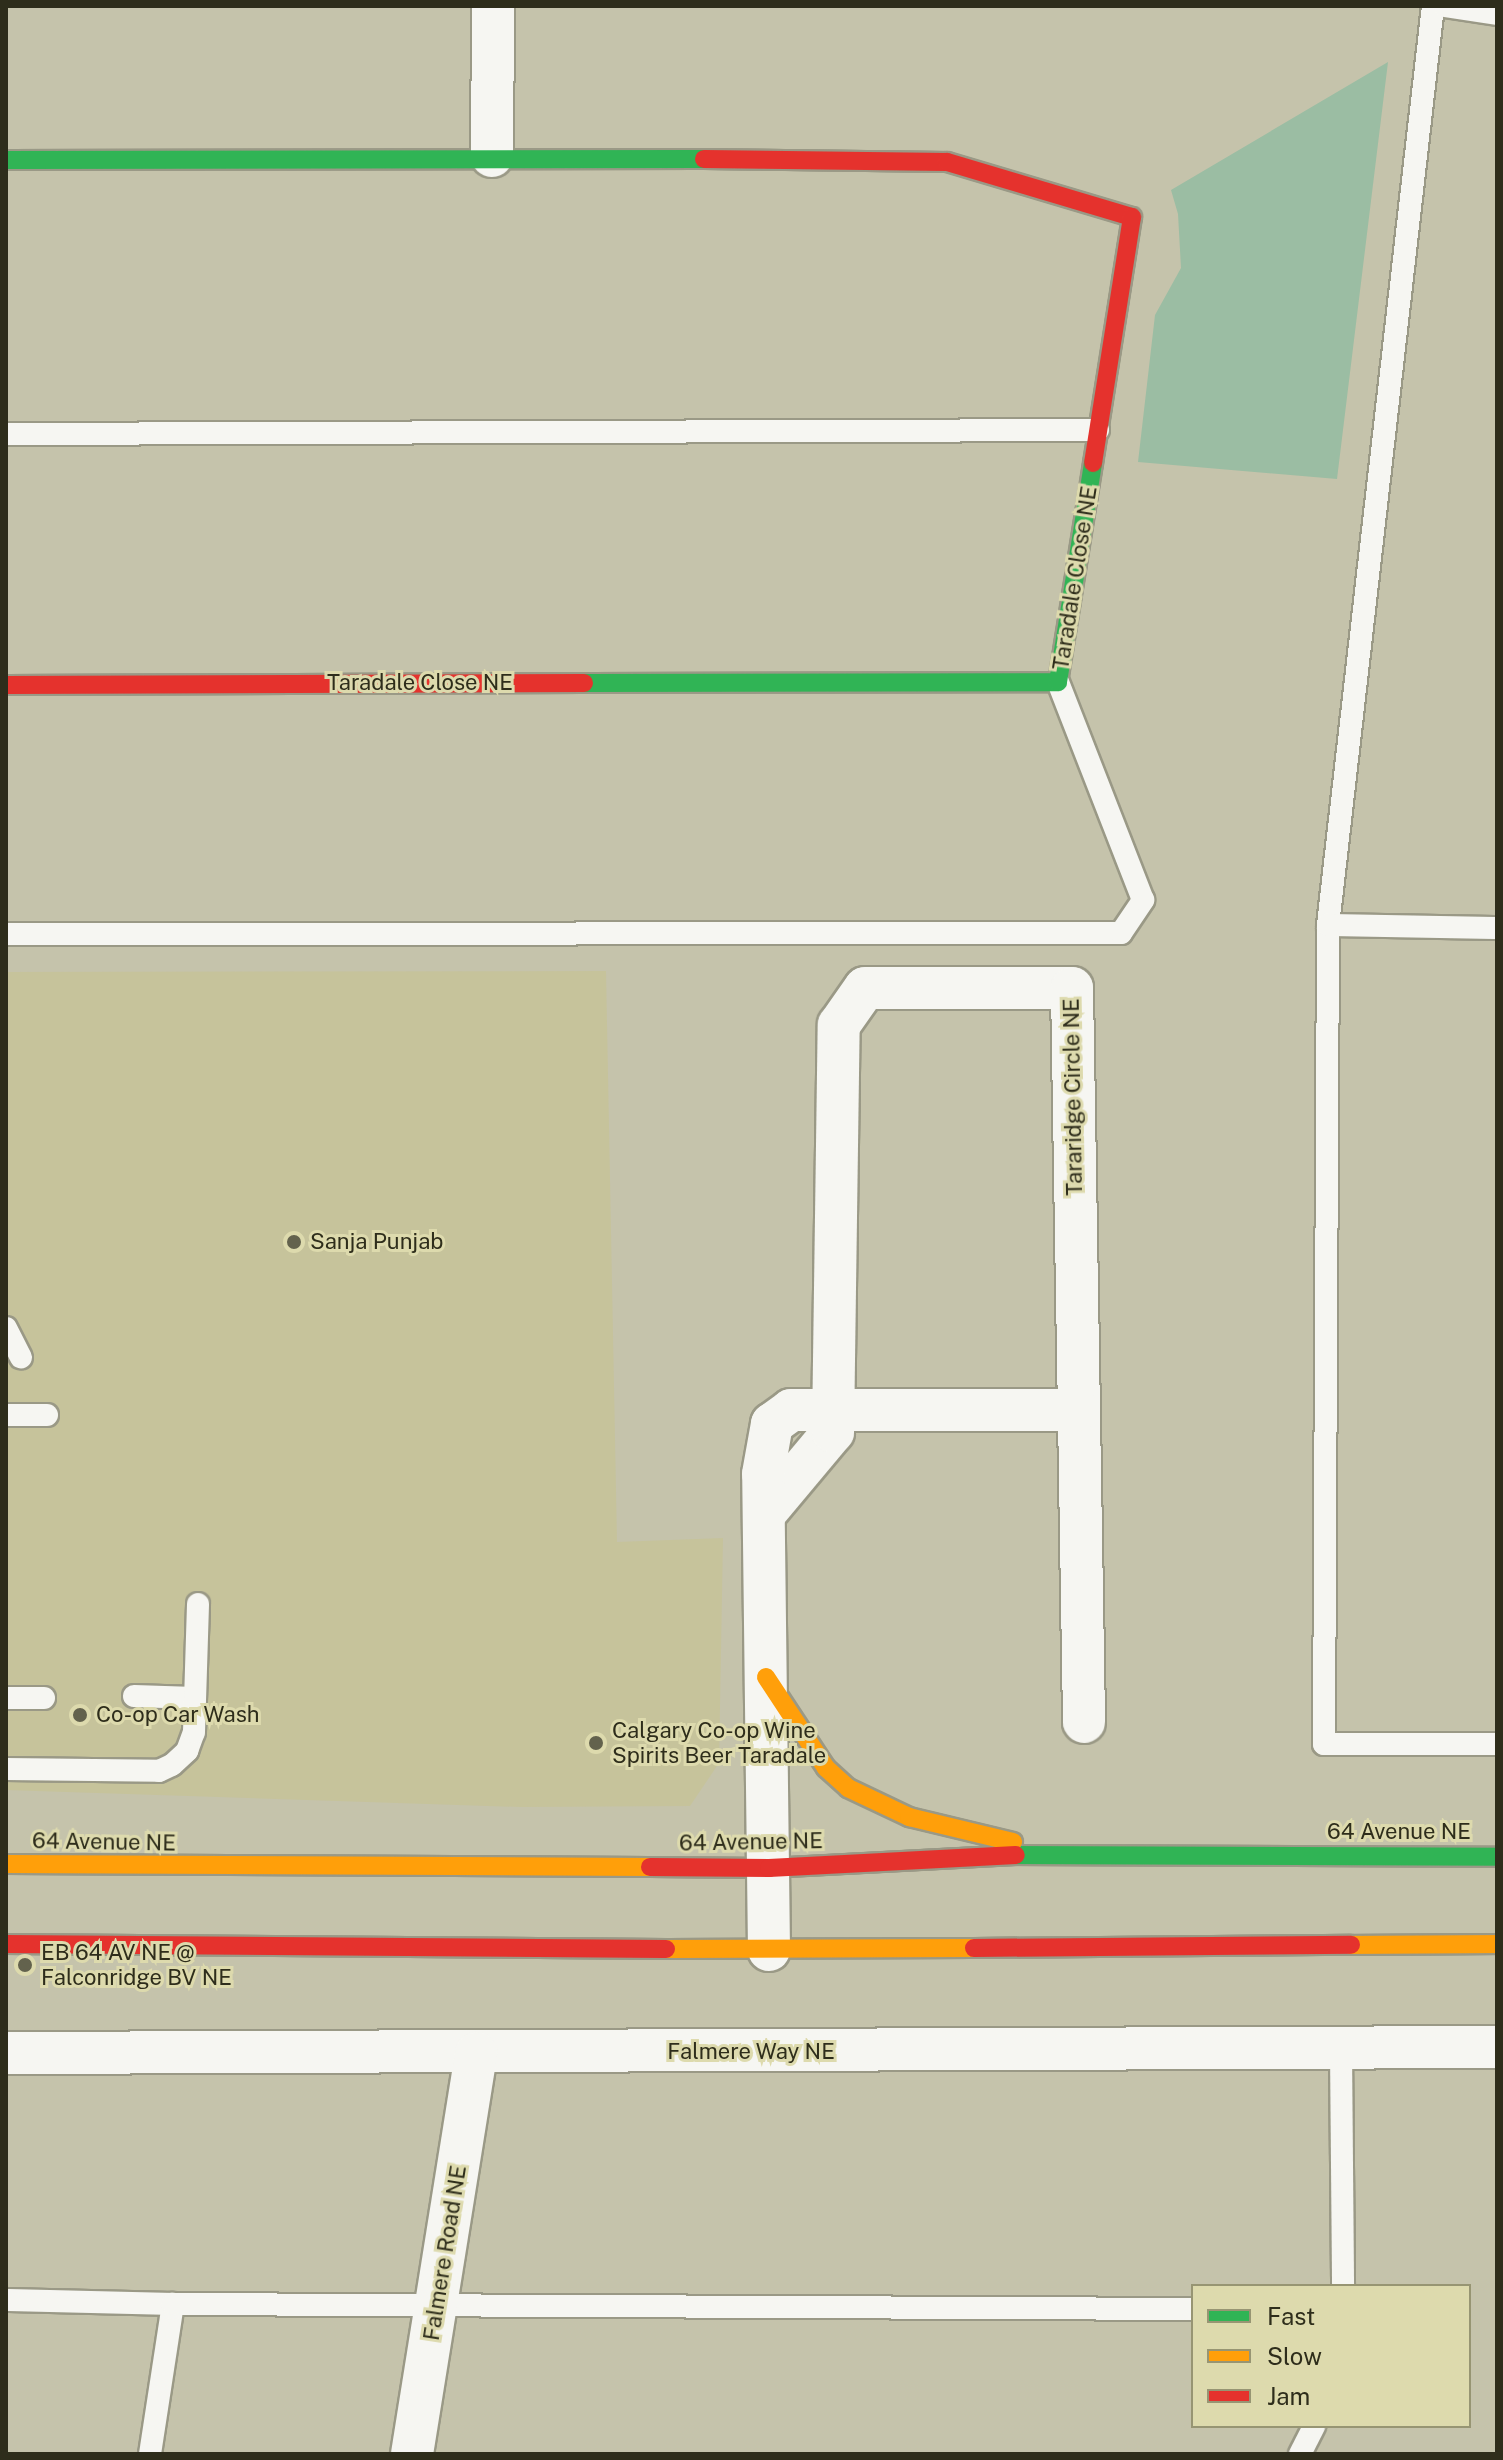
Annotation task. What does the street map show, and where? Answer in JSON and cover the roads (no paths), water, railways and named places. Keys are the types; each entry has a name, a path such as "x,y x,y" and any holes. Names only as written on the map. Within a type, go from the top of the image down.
{"main road":[{"name":"Taradale Close NE","path":"6,160 492,156 947,162 1132,217 1058,682 6,685"},
{"path":"766,1677 826,1768 848,1788 909,1817 1062,1853"},
{"name":"64 Avenue NE","path":"6,1864 769,1868 1062,1853 1497,1857"},
{"path":"6,1944 769,1950 1497,1944"}],"street":[{"path":"492,156 493,6"},
{"name":"Tararidge Circle NE","path":"837,1409 839,1025 865,988 1072,988 1084,1722"},
{"path":"769,1950 763,1460 772,1424 791,1410 1078,1410"},
{"name":"Falmere Way NE","path":"6,2053 1497,2047"},
{"name":"Falmere Road NE","path":"412,2454 476,2053"}],"lane":[{"path":"1433,6 1328,925 1324,1744 1497,1744"},
{"path":"1445,6 1497,14"},
{"path":"6,434 1098,430"},
{"path":"6,934 1121,933 1143,900 1058,682"},
{"path":"1328,925 1497,928"},
{"path":"6,1328 21,1357"},
{"path":"6,1415 47,1415"},
{"path":"6,1769 159,1771 187,1751 194,1732 198,1604"},
{"path":"134,1696 195,1698"},
{"path":"6,1698 44,1698"},
{"path":"1341,2050 1343,2284"},
{"path":"6,2300 173,2304 437,2302 1191,2309"},
{"path":"150,2454 173,2304"},
{"path":"1300,2454 1313,2428"}],"place":[{"name":"Sanja Punjab","path":"294,1242"},
{"name":"Co-op Car Wash","path":"80,1715"},
{"name":"Calgary Co-op Wine Spirits Beer Taradale","path":"596,1743"},
{"name":"EB 64 AV NE @ Falconridge BV NE","path":"25,1965"}]}
